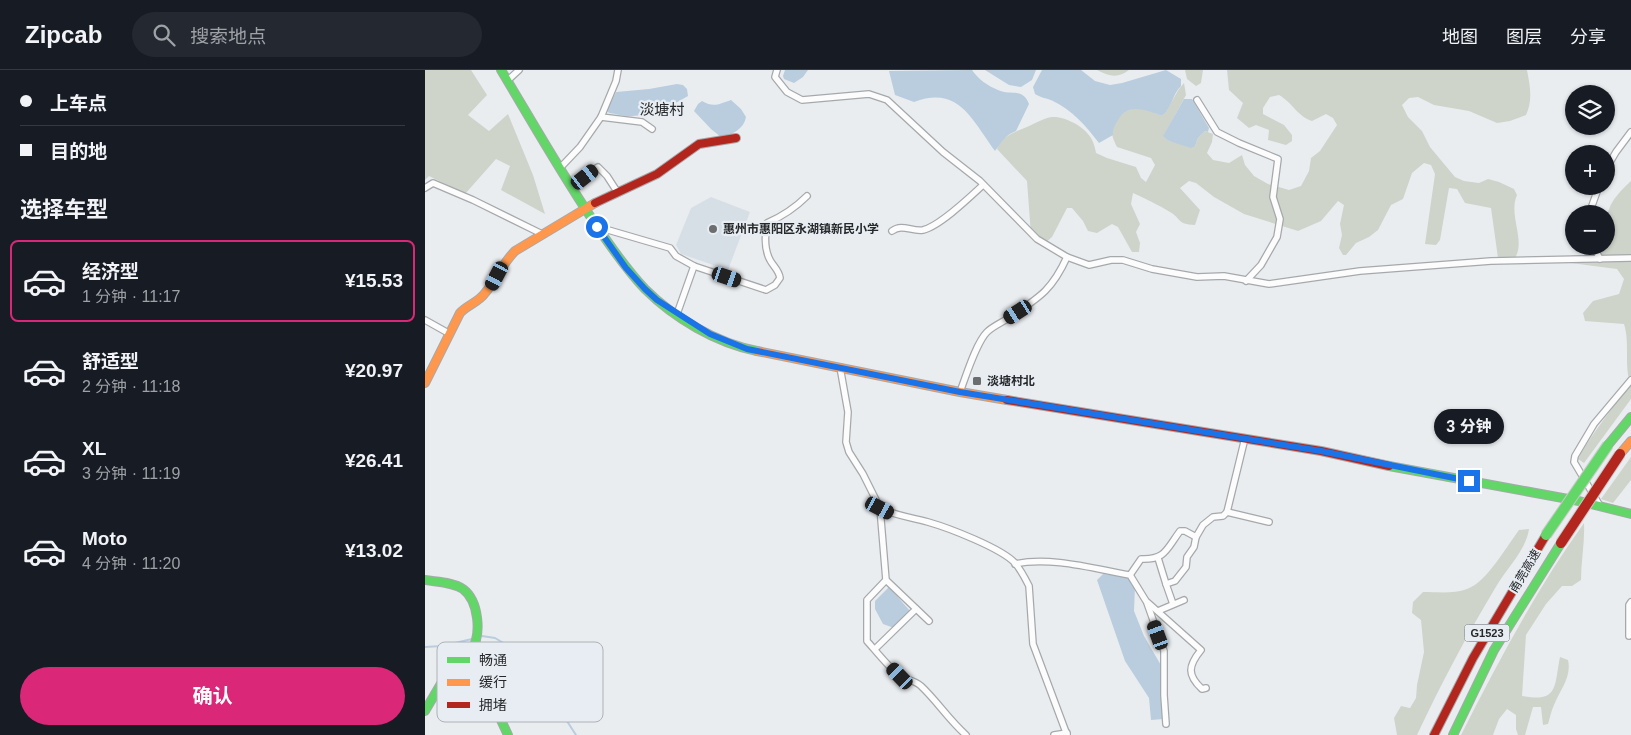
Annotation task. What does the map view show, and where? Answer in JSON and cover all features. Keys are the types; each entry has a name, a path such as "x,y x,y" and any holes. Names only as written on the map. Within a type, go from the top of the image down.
{"main road":[{"path":"501,70 597,227 638,282 657,300 677,314 710,334 742,347 960,392 1321,451 1413,471 1600,506 1631,514"},
{"path":"425,383 462,311 480,299 508,258 542,234 585,208 657,174 699,144 735,138"},
{"name":"甬莞高速","path":"1433,735 1443,713 1489,630 1546,535 1608,446 1631,417"},
{"name":"甬莞高速","path":"1453,735 1494,650 1561,543 1620,454 1631,441"},
{"path":"425,580 452,585 464,590 473,601 477,621 475,642"},
{"path":"425,710 437,691"},
{"path":"502,722 508,735"}],"street":[{"path":"507,81 519,70"},
{"path":"560,168 580,147 601,117 616,81 618,70"},
{"path":"777,70 775,77 787,92 802,100 869,94 887,100 938,147 965,168 1037,238 1067,257 1089,265 1111,260 1123,260 1151,269 1197,277 1224,276 1269,284 1360,271 1491,261 1631,258"},
{"path":"1197,100 1217,132 1278,159 1273,197 1280,219 1277,237 1261,265 1246,280"},
{"path":"601,117 641,122 651,129"},
{"path":"1615,154 1631,132"},
{"path":"572,187 598,167 607,176 618,193"},
{"path":"425,188 433,183 473,200 542,234"},
{"path":"892,231 896,228 906,227 922,230 931,226 983,185"},
{"path":"597,227 670,248 676,256 695,266 766,290 775,285 780,278 779,273 769,259 766,249 765,230 767,223 784,215 807,196"},
{"path":"1598,255 1600,259"},
{"path":"960,392 980,342 987,332 1034,301 1048,289 1059,276 1067,257"},
{"path":"677,314 695,266"},
{"path":"425,320 450,334"},
{"path":"840,367 848,412 846,442 849,452 863,474 880,508 886,580 929,621"},
{"path":"1600,506 1574,462 1575,456 1594,424 1631,380"},
{"path":"1166,584 1175,581 1186,566 1187,556 1194,547 1196,536 1208,520 1213,517 1223,516 1227,512 1245,438"},
{"path":"880,508 890,513 927,521 977,540 1015,564 1029,586 1033,644 1067,734 1055,735"},
{"path":"1227,512 1269,522"},
{"path":"1130,575 1141,559 1153,560 1159,558 1180,531 1196,536"},
{"path":"1159,558 1173,604"},
{"path":"1015,564 1031,560 1130,575 1146,601 1164,652 1166,724"},
{"path":"886,580 867,600 867,641 900,676 919,684 949,719 966,735"},
{"path":"1158,612 1184,600"},
{"path":"1146,601 1201,650 1192,662 1191,672 1197,684 1202,689 1206,688"},
{"path":"1629,636 1629,605 1631,602"},
{"path":"875,650 916,609"}],"shaded area":[{"path":"425,70 471,70 487,95 468,115 489,131 508,114 533,175 545,214 501,190 510,166 496,159 465,194 429,176 425,180"},
{"path":"1097,70 1129,70 1121,75 1113,76"},
{"path":"1185,70 1203,70 1201,83 1196,86 1187,79"},
{"path":"1227,70 1527,70 1530,104 1526,115 1510,121 1497,123 1469,111 1434,105 1418,97 1409,98 1402,105 1408,117 1422,131 1430,147 1455,177 1464,181 1479,183 1488,179 1514,189 1517,195 1514,211 1519,243 1515,258 1506,260 1498,258 1491,208 1465,203 1457,189 1449,188 1440,240 1436,245 1425,244 1435,174 1431,165 1424,163 1412,173 1403,199 1391,205 1378,230 1356,243 1346,255 1343,255 1339,248 1342,235 1340,224 1344,205 1338,201 1321,221 1298,231 1244,214 1214,197 1196,183 1189,181 1180,188 1200,210 1195,225 1182,222 1166,209 1133,193 1131,204 1140,224 1136,232 1140,243 1139,252 1132,252 1118,227 1112,224 1097,233 1088,231 1083,221 1072,208 1067,208 1052,237 1042,246 1031,235 1027,181 997,149 1005,137 1052,117 1063,118 1079,126 1088,134 1093,142 1096,153 1136,167 1141,178 1146,182 1155,165 1151,158 1117,147 1112,132 1113,127 1121,115 1134,108 1145,109 1162,116 1184,83 1186,95 1164,135 1169,141 1195,146 1198,138 1205,131 1213,134 1207,153 1213,160 1229,163 1242,155 1245,165 1254,176 1268,184 1289,190 1301,186 1309,171 1311,158 1320,151 1337,125 1333,118 1326,114 1312,121 1302,116 1279,95 1270,97 1263,108 1263,114 1284,125 1292,135 1292,141 1286,145 1268,140 1269,130 1256,125 1249,128 1237,118 1243,103 1229,90"},
{"path":"1631,181 1631,399 1584,463 1578,459 1630,383 1624,324 1585,321 1583,313 1593,301 1619,294 1624,279 1617,269 1563,262 1572,255 1615,255 1615,205 1611,205 1622,189"},
{"name":"惠州市惠阳区永湖镇新民小学","path":"711,197 750,212 728,270 681,254 676,245 691,208"},
{"path":"1631,457 1631,480 1613,503 1601,499"},
{"path":"1584,523 1581,580 1572,586 1562,586 1546,604 1526,635 1522,696 1534,698 1549,694 1555,684 1560,657 1568,660 1567,678 1553,707 1548,724 1543,725 1541,707 1533,707 1525,735 1518,735 1516,715 1507,709 1499,719 1493,735 1461,735 1518,627 1566,548"},
{"path":"1529,529 1524,544 1497,585 1476,622 1445,678 1417,735 1397,735 1394,718 1401,706 1410,708 1416,698 1424,652 1421,620 1412,613 1413,602 1423,592 1457,592 1474,585 1489,572 1519,530"}],"water":[{"path":"785,70 808,70 803,77 794,83 784,79"},
{"path":"972,70 980,79 1003,92 1023,95 1029,104 1016,131 1006,137 995,151 971,117 963,108 953,102 942,98 929,98 914,102 895,95 889,71"},
{"path":"985,70 1036,70 1032,80 1021,87 1009,85"},
{"path":"1042,70 1081,70 1095,81 1110,85 1166,70 1181,79 1181,86 1162,116 1138,109 1127,111 1122,114 1117,122 1113,129 1113,135 1099,143 1084,125 1066,109 1053,101 1035,94 1033,87"},
{"path":"677,84 683,85 687,89 688,96 662,109 648,114 630,116 609,113 607,111 616,92"},
{"path":"1184,99 1192,99 1209,128 1208,132 1205,131 1198,138 1195,146 1191,148 1169,141 1163,136"},
{"path":"731,100 741,109 746,117 740,128 725,136 721,137 711,129 694,111 702,101 713,105"},
{"path":"1103,574 1124,576 1131,580 1135,586 1134,611 1144,636 1162,667 1164,719 1151,720 1149,698 1125,661 1097,580"},
{"path":"889,587 910,611 894,628 883,624 875,609 875,601"}],"waterway":[{"path":"479,637 495,638 502,642"},
{"path":"459,642 472,639"},
{"path":"425,647 437,646"},
{"path":"568,722 576,735"}],"traffic: fast":[{"path":"501,70 580,201 624,264 645,289 669,310 711,336 757,351"},
{"path":"1608,445 1631,417"},
{"path":"1546,535 1608,445"},
{"path":"1389,466 1579,501 1631,514"},
{"path":"1453,735 1494,650 1561,543"},
{"path":"425,580 450,584 463,589 468,594 473,602 477,619 478,628 475,642"},
{"path":"425,711 437,691"},
{"path":"502,722 508,735"}],"traffic: slow":[{"path":"425,383 460,313 482,296 515,251 595,203"},
{"path":"757,351 1007,400"},
{"path":"1620,454 1631,441"}],"traffic: jam":[{"path":"595,203 657,174 699,144 736,138"},
{"path":"1007,400 1321,451 1389,466"},
{"path":"1561,543 1620,454"},
{"path":"1434,735 1473,658 1546,535"}],"place":[{"name":"惠州市惠阳区永湖镇新民小学","path":"713,229"},
{"name":"淡塘村北","path":"977,381"}],"district":[{"name":"淡塘村","path":"662,110"}],"route":[{"path":"597,227 626,268 657,300 710,334 747,349 960,392 1321,451 1469,481"}]}
